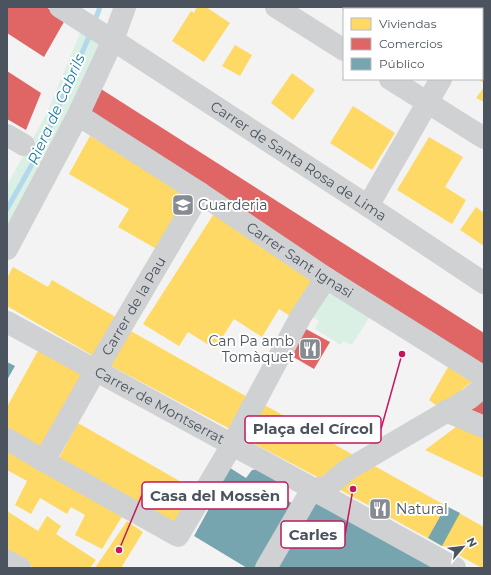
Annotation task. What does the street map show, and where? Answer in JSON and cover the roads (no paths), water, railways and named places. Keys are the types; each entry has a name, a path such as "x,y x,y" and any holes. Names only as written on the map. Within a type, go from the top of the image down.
{"street":[{"path":"276,7 343,49"},
{"path":"7,249 78,115 113,40 123,12 110,12 95,20 69,11"},
{"name":"Carrer de Santa Rosa de Lima","path":"69,11 92,28 113,40 484,283"},
{"path":"392,80 484,138"},
{"path":"368,206 440,80"},
{"name":"Carrer Sant Ignasi","path":"78,115 200,193 326,278 484,376"},
{"name":"Carrer de la Pau","path":"44,461 200,193"},
{"path":"7,440 178,536 232,445 301,316 326,278"},
{"name":"Carrer de Montserrat","path":"7,322 455,568"},
{"path":"266,568 312,489 327,487 346,470 470,398 484,386"},
{"path":"446,411 484,427"},
{"path":"7,561 20,568"}],"waterway":[{"name":"Riera de Cabrils","path":"94,23 100,7"},
{"name":"Riera de Cabrils","path":"7,209 39,152 91,32"}],"place":[{"name":"Guarderia","path":"183,205"},
{"name":"Can Pa amb Tomàquet","path":"310,349"},
{"name":"Plaça del Círcol","path":"402,354"},
{"name":"Carles","path":"353,489"},
{"name":"Natural","path":"380,509"},
{"name":"Casa del Mossèn","path":"119,550"}]}
